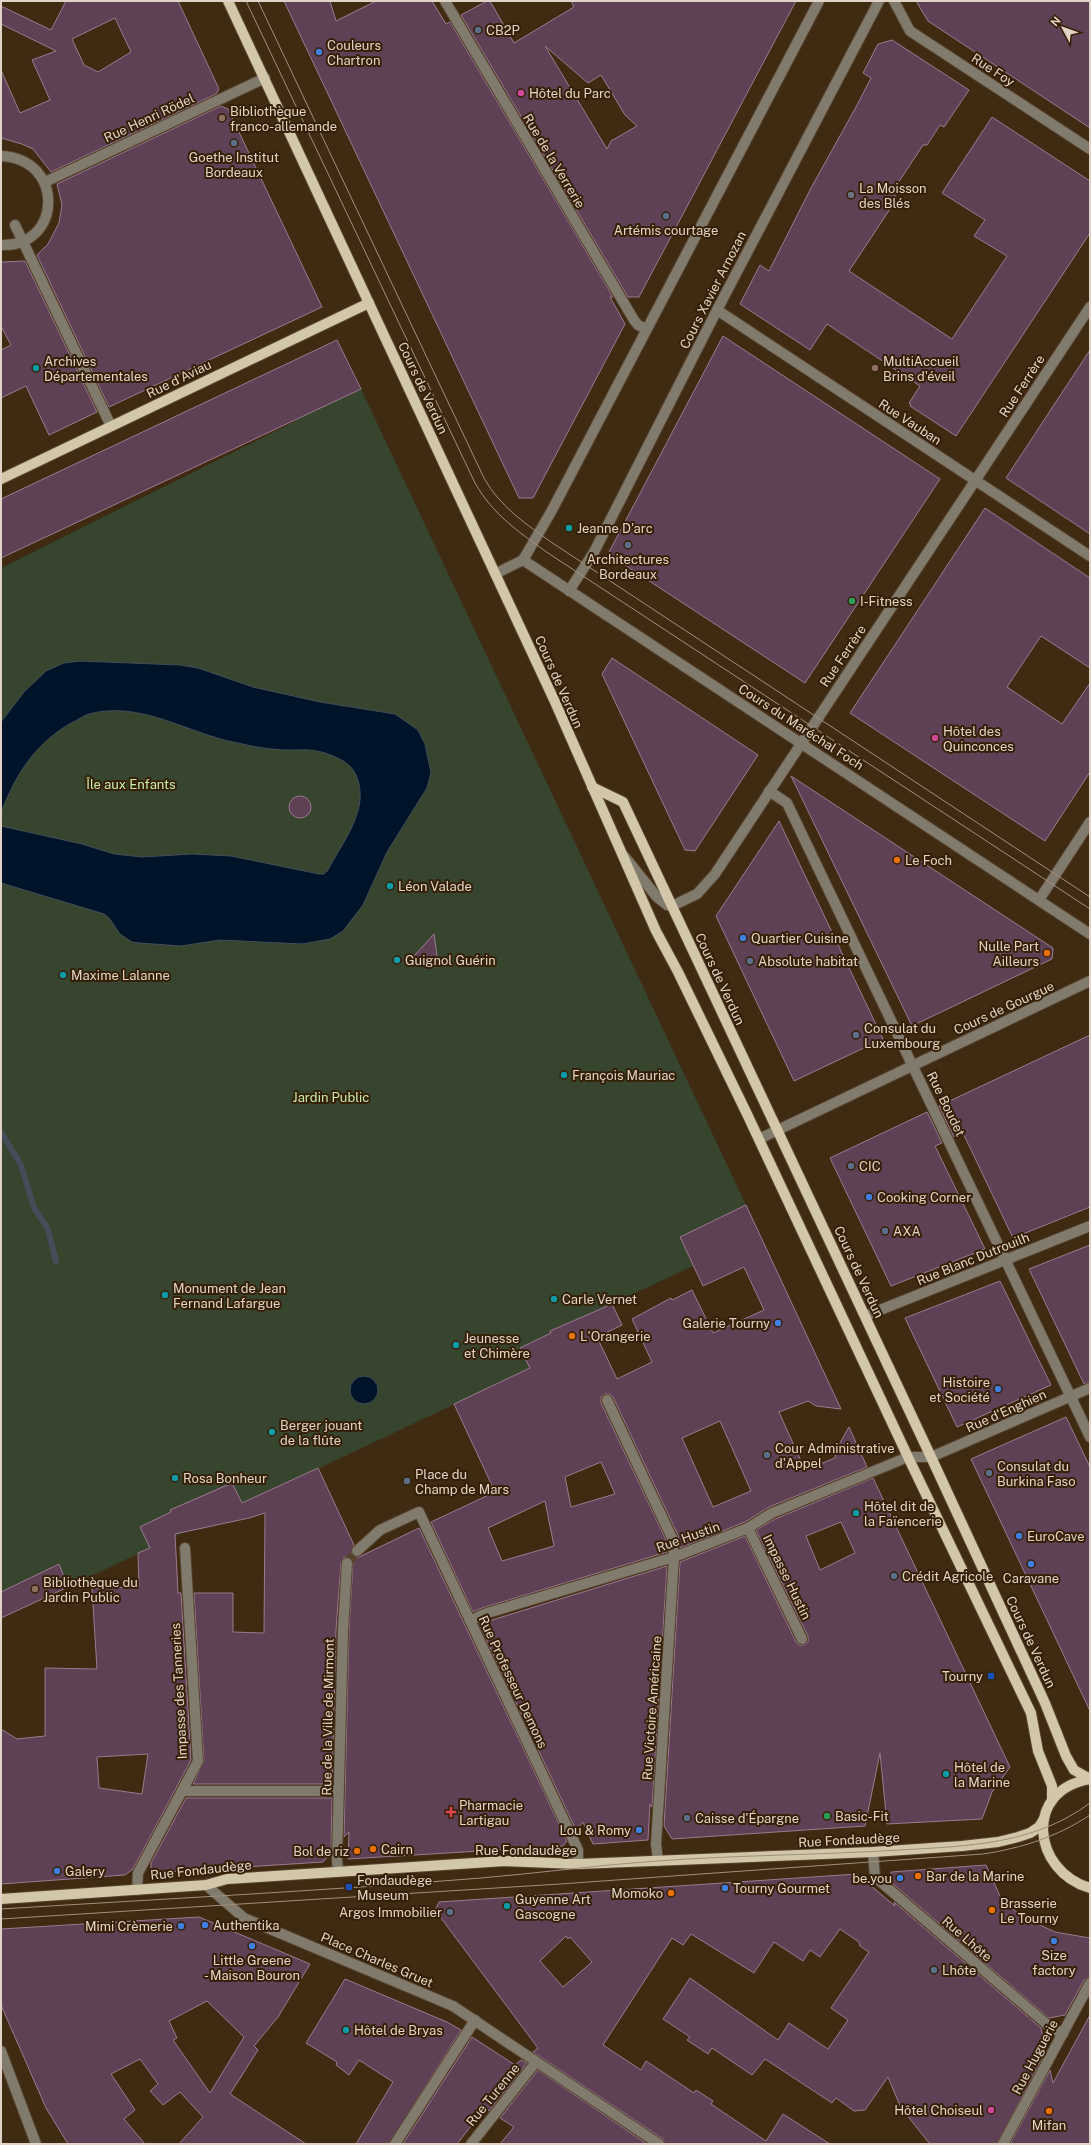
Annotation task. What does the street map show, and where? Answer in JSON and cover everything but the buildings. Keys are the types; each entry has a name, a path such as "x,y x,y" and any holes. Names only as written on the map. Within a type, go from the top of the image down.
{"main road":[{"name":"Cours de Verdun","path":"228,1 495,574 656,931 678,972 759,1139 908,1457 1031,1713 1038,1751 1052,1786 1052,1799"},
{"name":"Rue d'Aviau","path":"1,479 369,303"},
{"name":"Cours de Verdun","path":"592,787 623,802 931,1457 1045,1703 1066,1756 1074,1770 1090,1779"},
{"path":"1090,1779 1068,1785 1060,1790 1052,1799 1044,1819 1044,1840 1048,1854 1066,1877 1090,1888"},
{"name":"Rue Fondaudège","path":"1,1899 206,1885 227,1879 505,1861 578,1864 873,1852 998,1842 1030,1833 1044,1819"}],"street":[{"name":"Rue de la Verrerie","path":"444,1 634,320 638,325 646,329"},
{"path":"495,574 523,560 551,512 819,1"},
{"name":"Cours Xavier Arnozan","path":"569,591 594,552 717,310 879,1"},
{"name":"Rue Foy","path":"894,1 910,31 1090,149"},
{"name":"Rue Henri Rödel","path":"45,182 265,78"},
{"path":"1,156 13,157 26,162 37,170 45,182 48,202 44,223 35,234 23,242 10,246 1,245"},
{"path":"15,225 111,426"},
{"name":"Rue Ferrère","path":"672,906 697,894 714,874 1090,307"},
{"name":"Rue Vauban","path":"717,310 1090,556"},
{"name":"Cours du Maréchal Foch","path":"523,560 1090,934"},
{"name":"Rue Boudet","path":"769,791 787,803 1090,1437"},
{"path":"1039,900 1090,822"},
{"path":"619,849 657,897 667,905 672,906"},
{"name":"Cours de Gourgue","path":"759,1139 1090,981"},
{"name":"Rue Blanc Dutrouilh","path":"865,1316 1090,1226"},
{"name":"Rue d'Enghien","path":"931,1457 1090,1388"},
{"name":"Rue Victoire Américaine","path":"607,1400 672,1538 674,1557 656,1844 658,1861"},
{"path":"908,1457 931,1457"},
{"name":"Rue Hustin","path":"470,1621 484,1614 674,1557 748,1528 772,1512 908,1457"},
{"name":"Rue Professeur Demons","path":"357,1551 380,1530 419,1512 578,1850 578,1864"},
{"name":"Impasse Hustin","path":"748,1528 802,1639"},
{"name":"Impasse des Tanneries","path":"137,1890 138,1873 198,1761 185,1548"},
{"name":"Rue de la Ville de Mirmont","path":"338,1872 343,1630 347,1563"},
{"path":"182,1791 339,1791"},
{"name":"Rue Lhôte","path":"873,1852 875,1877 1050,2027 1063,2034"},
{"name":"Place Charles Gruet","path":"206,1885 244,1918 453,2006 659,2144"},
{"name":"Rue Huguerie","path":"1003,2144 1090,1983"},
{"path":"394,2144 475,2020"},
{"path":"1,2051 36,2144"},
{"name":"Rue Turenne","path":"471,2144 536,2062"}],"green space":[{"name":"Jardin Public","path":"361,389 746,1205 681,1238 693,1266 612,1304 622,1325 68,1587 59,1565 1,1592 1,568 296,421 295,419"}],"water":[{"path":"80,661 180,665 198,668 253,687 320,702 395,714 418,730 425,744 431,773 427,788 387,852 363,905 343,931 330,939 302,944 220,940 181,946 139,943 132,942 120,934 109,918 104,914 1,883 1,826 82,844 114,854 142,857 192,854 231,856 324,874 328,870 353,825 360,800 360,788 356,775 351,767 334,756 316,751 251,746 219,739 164,720 127,711 108,711 89,714 73,722 48,739 28,761 20,773 1,813 1,722 24,692 46,671 64,663"},
{"path":"364,1376 374,1380 378,1390 374,1400 364,1404 354,1400 350,1390 354,1380"}],"waterway":[{"path":"1,1132 21,1165 34,1208 48,1229 56,1262"}],"tunnel":[{"path":"347,1563 357,1551"}],"tram line":[{"path":"246,1 475,483 498,513 507,522 548,553 1090,909"},
{"path":"258,1 484,478 490,488 506,507 554,544 1090,897"},
{"path":"1,1909 421,1883 687,1859 870,1852 950,1847 999,1841 1046,1828 1069,1817 1090,1803"},
{"path":"1,1919 560,1884 983,1854 1025,1845 1039,1840 1065,1830 1090,1815"}],"place":[{"name":"CB2P","path":"478,30"},
{"name":"Couleurs Chartron","path":"319,52"},
{"name":"Hôtel du Parc","path":"521,93"},
{"name":"Bibliothèque franco-allemande","path":"222,118"},
{"name":"Goethe Institut Bordeaux","path":"234,143"},
{"name":"La Moisson des Blés","path":"851,195"},
{"name":"Artémis courtage","path":"666,216"},
{"name":"Archives Départementales","path":"36,368"},
{"name":"MultiAccueil Brins d'éveil","path":"875,368"},
{"name":"Jeanne D'arc","path":"569,528"},
{"name":"Architectures Bordeaux","path":"628,545"},
{"name":"I-Fitness","path":"852,601"},
{"name":"Hôtel des Quinconces","path":"935,738"},
{"name":"Le Foch","path":"897,860"},
{"name":"Léon Valade","path":"390,886"},
{"name":"Quartier Cuisine","path":"743,938"},
{"name":"Nulle Part Ailleurs","path":"1047,953"},
{"name":"Guignol Guérin","path":"397,960"},
{"name":"Absolute habitat","path":"750,961"},
{"name":"Maxime Lalanne","path":"63,975"},
{"name":"Consulat du Luxembourg","path":"856,1035"},
{"name":"François Mauriac","path":"564,1075"},
{"name":"CIC","path":"851,1166"},
{"name":"Cooking Corner","path":"869,1197"},
{"name":"AXA","path":"885,1231"},
{"name":"Monument de Jean Fernand Lafargue","path":"165,1295"},
{"name":"Carle Vernet","path":"554,1299"},
{"name":"Galerie Tourny","path":"778,1323"},
{"name":"L'Orangerie","path":"572,1336"},
{"name":"Jeunesse et Chimère","path":"456,1345"},
{"name":"Histoire et Société","path":"998,1389"},
{"name":"Berger jouant de la flûte","path":"272,1432"},
{"name":"Cour Administrative d'Appel","path":"767,1455"},
{"name":"Consulat du Burkina Faso","path":"989,1473"},
{"name":"Rosa Bonheur","path":"175,1478"},
{"name":"Place du Champ de Mars","path":"407,1481"},
{"name":"Hôtel dit de la Faïencerie","path":"856,1513"},
{"name":"EuroCave","path":"1019,1536"},
{"name":"Caravane","path":"1031,1564"},
{"name":"Crédit Agricole","path":"894,1576"},
{"name":"Bibliothèque du Jardin Public","path":"35,1589"},
{"name":"Tourny","path":"991,1676"},
{"name":"Hôtel de la Marine","path":"946,1774"},
{"name":"Pharmacie Lartigau","path":"451,1812"},
{"name":"Basic-Fit","path":"827,1816"},
{"name":"Caisse d'Épargne","path":"687,1818"},
{"name":"Lou & Romy","path":"639,1830"},
{"name":"Cairn","path":"373,1849"},
{"name":"Bol de riz","path":"357,1851"},
{"name":"Galery","path":"57,1871"},
{"name":"Bar de la Marine","path":"918,1876"},
{"name":"be.you","path":"900,1878"},
{"name":"Fondaudège Museum","path":"349,1887"},
{"name":"Tourny Gourmet","path":"725,1888"},
{"name":"Momoko","path":"671,1893"},
{"name":"Guyenne Art Gascogne","path":"507,1906"},
{"name":"Brasserie Le Tourny","path":"992,1910"},
{"name":"Argos Immobilier","path":"450,1912"},
{"name":"Authentika","path":"205,1925"},
{"name":"Mimi Crèmerie","path":"181,1926"},
{"name":"Size factory","path":"1054,1941"},
{"name":"Little Greene - Maison Bouron","path":"252,1946"},
{"name":"Lhôte","path":"934,1970"},
{"name":"Hôtel de Bryas","path":"346,2030"},
{"name":"Hôtel Choiseul","path":"991,2110"},
{"name":"Mifan","path":"1049,2111"}],"park label":[{"name":"Île aux Enfants","path":"131,784"}]}
